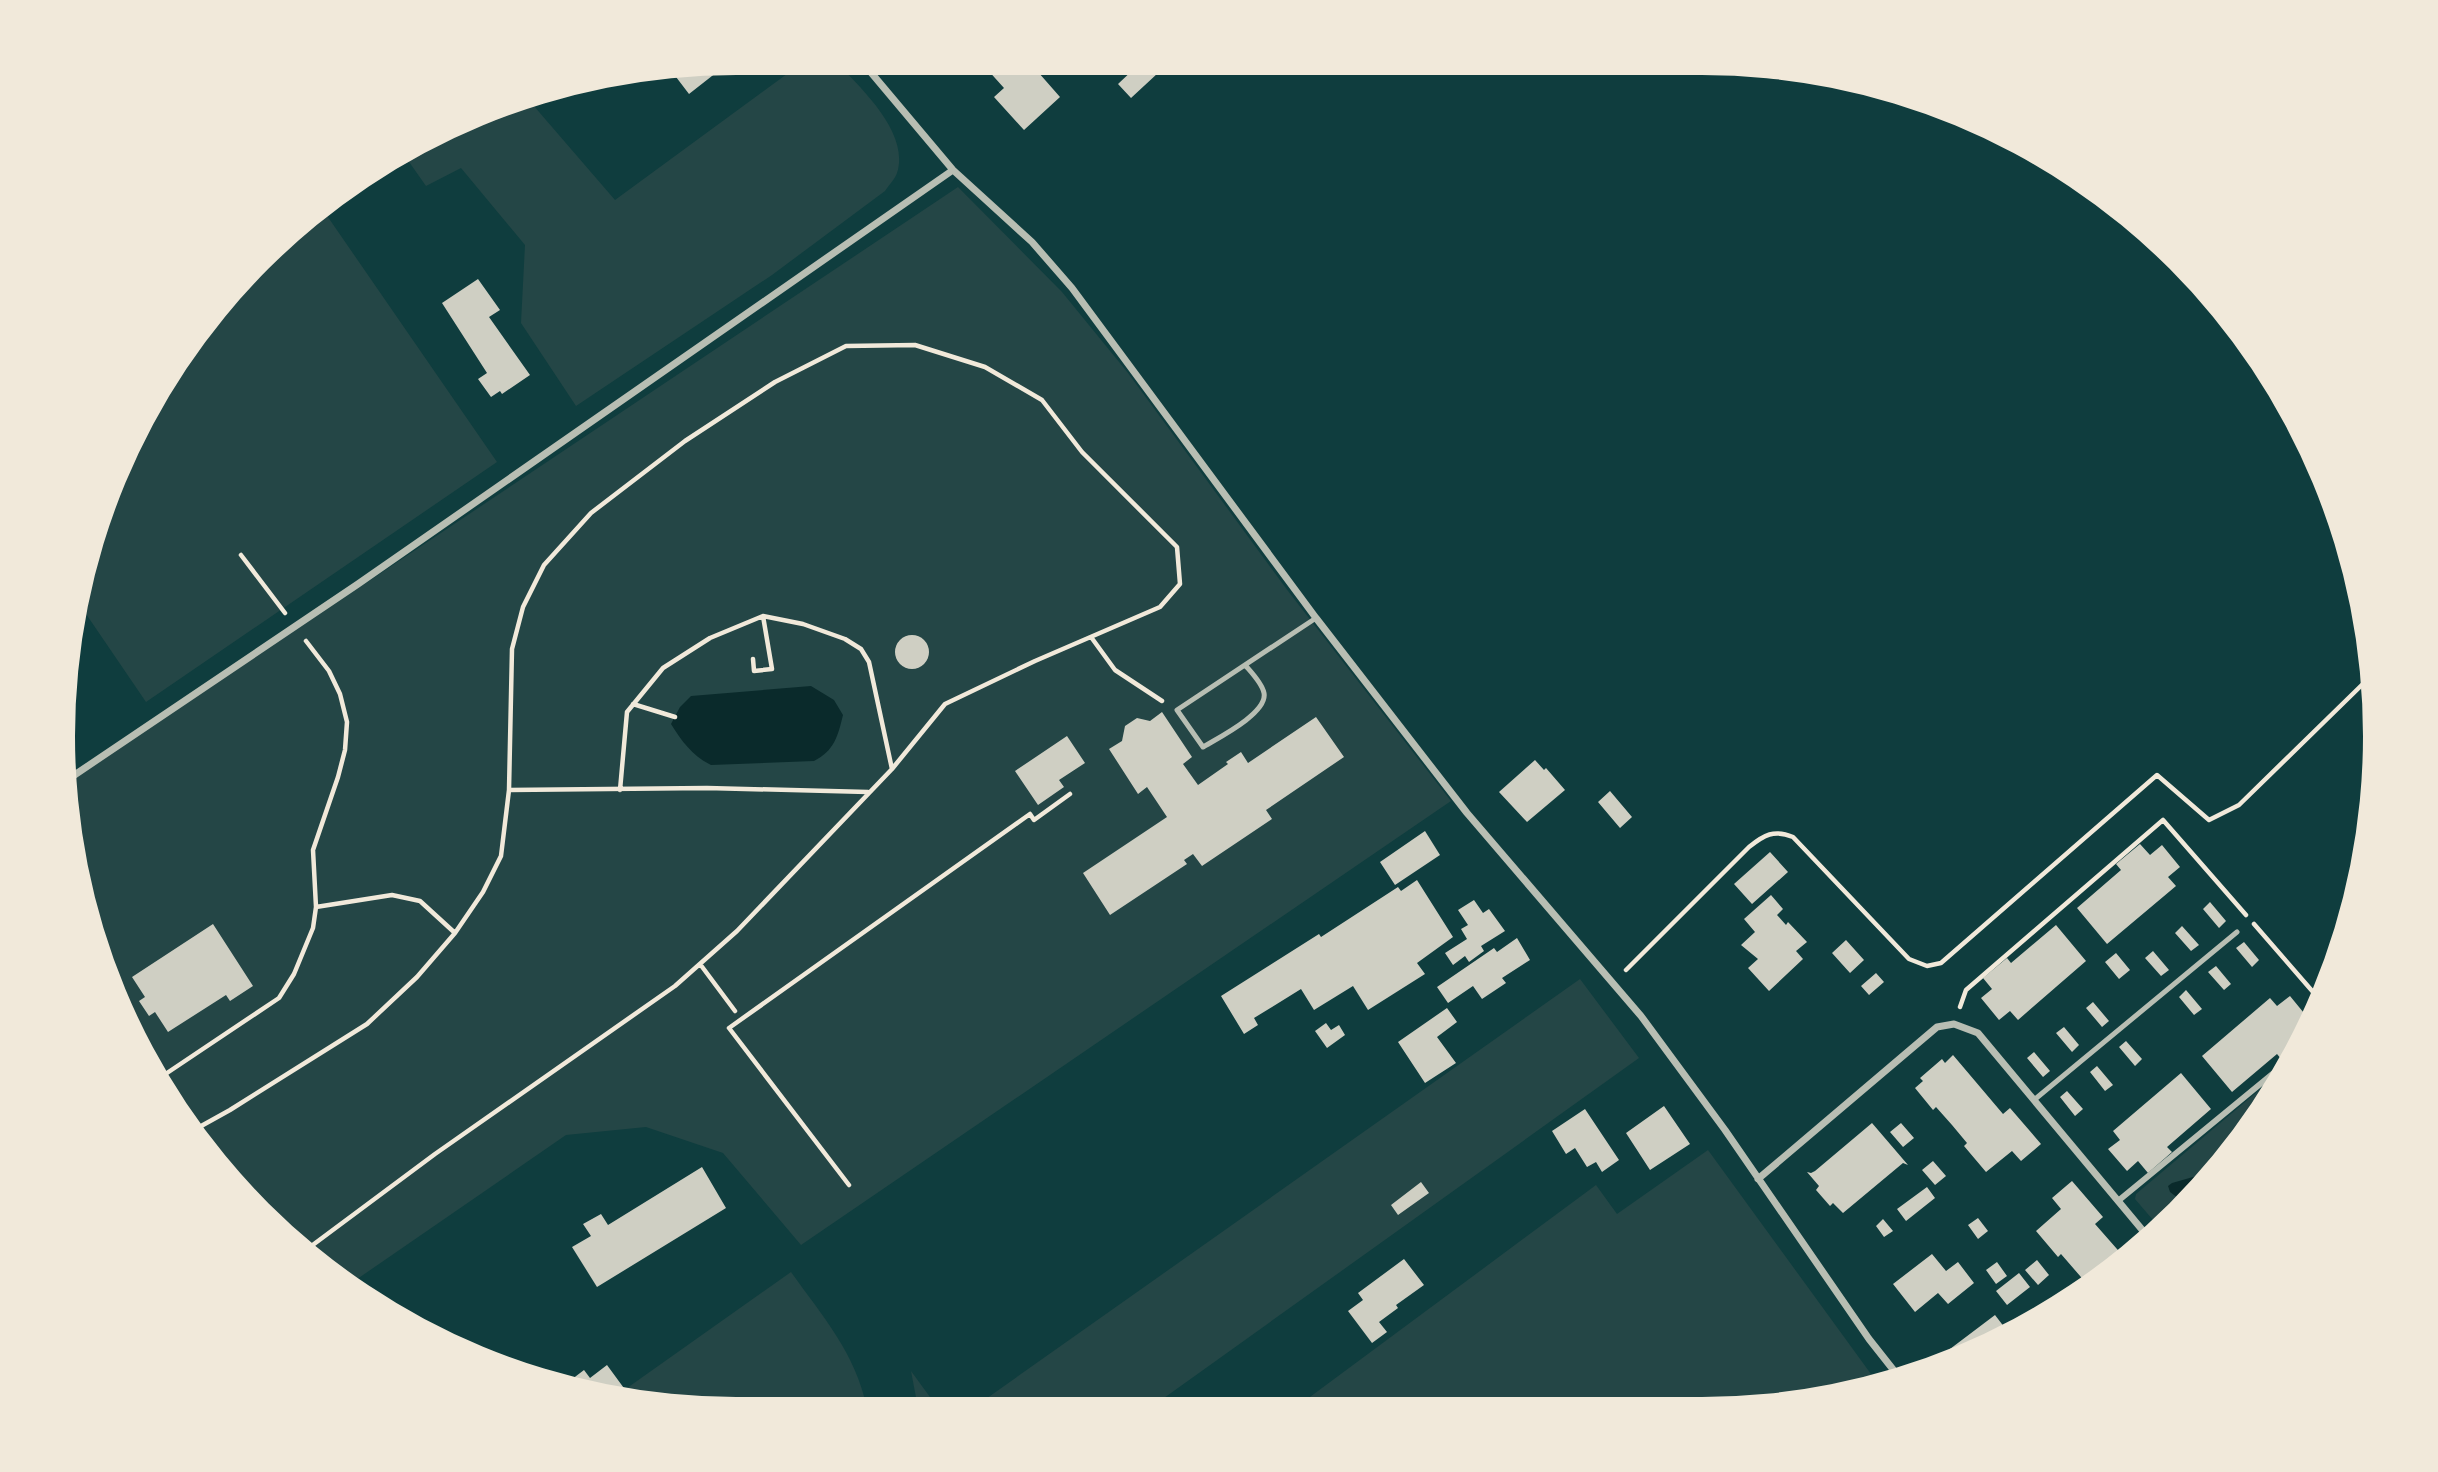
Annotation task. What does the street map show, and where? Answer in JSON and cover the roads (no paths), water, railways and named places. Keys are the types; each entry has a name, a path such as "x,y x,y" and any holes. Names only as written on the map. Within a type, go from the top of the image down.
{"street":[{"path":"873,75 953,170 1032,242 1072,288 1316,618 1467,814 1649,1026 1892,1368"},
{"path":"77,773 295,627 953,170"},
{"path":"1758,1179 1937,1027 1954,1024 1978,1033 2142,1229"},
{"path":"2119,1201 2265,1080"}],"lane":[{"path":"1245,665 1264,690 1264,700 1249,718 1203,747 1177,710 1316,618"},
{"path":"2034,1100 2237,932"}]}
